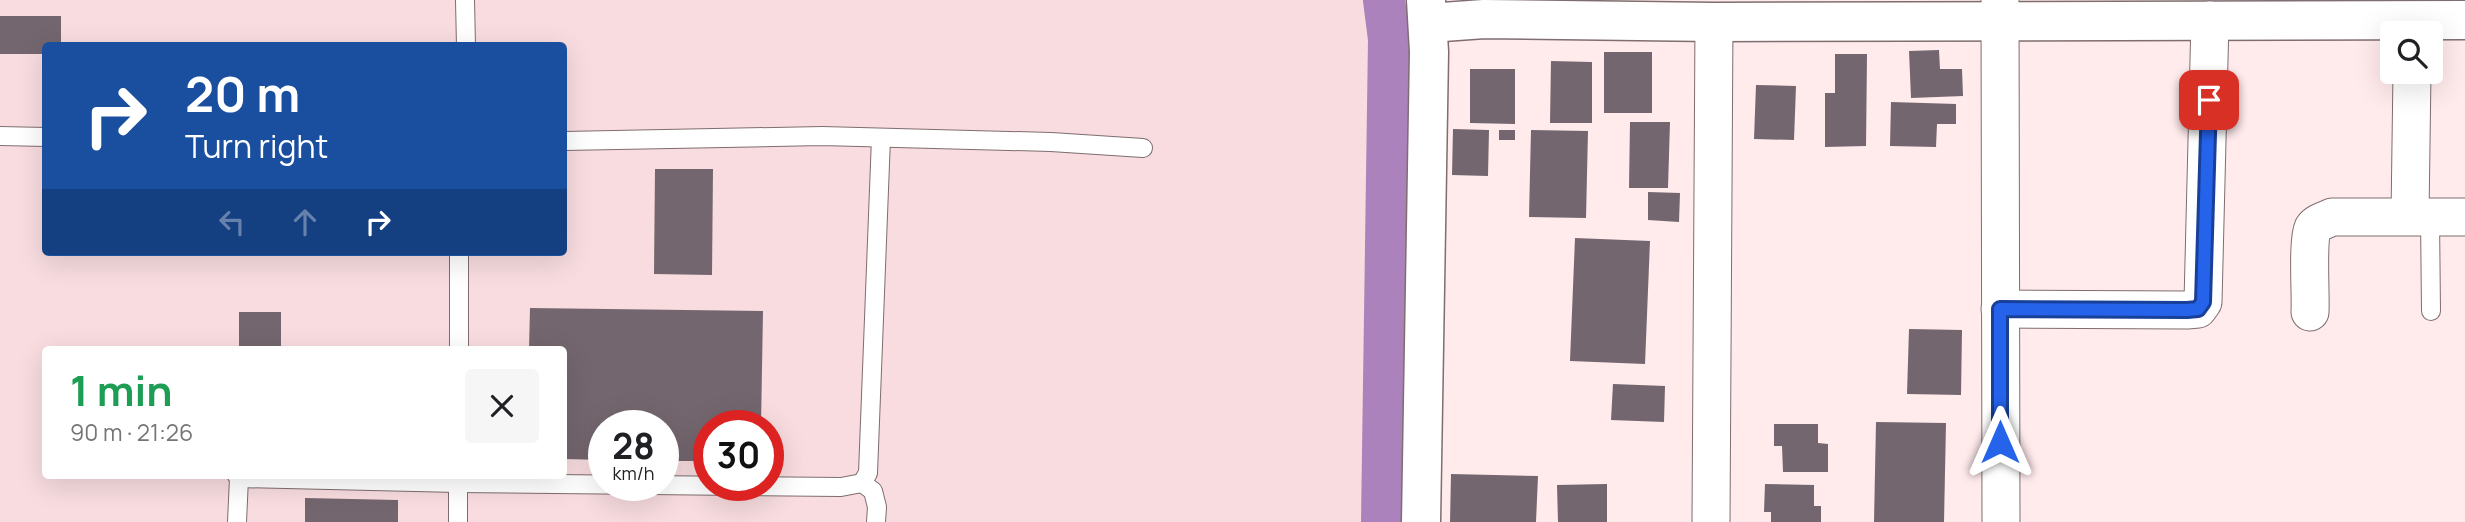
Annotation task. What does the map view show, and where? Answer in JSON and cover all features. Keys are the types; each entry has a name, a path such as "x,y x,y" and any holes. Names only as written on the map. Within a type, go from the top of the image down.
{"street":[{"path":"1999,10 2001,522"},
{"path":"1421,522 1427,11 1484,19 1714,22 1999,10 2380,25"},
{"path":"2000,309 2198,309 2203,302 2210,20"},
{"path":"2443,22 2465,20"},
{"path":"1711,522 1714,22"},
{"path":"2310,312 2311,242 2314,228 2320,222 2332,217 2435,217 2414,84"}],"lane":[{"path":"465,0 466,42"},
{"path":"0,136 42,137"},
{"path":"567,141 822,136 1051,142 1143,148"},
{"path":"862,484 868,472 881,138"},
{"path":"2431,311 2435,217"},
{"path":"458,346 459,256"},
{"path":"237,522 238,479"},
{"path":"385,479 841,487 862,484 873,491 877,507 876,522"},
{"path":"458,480 458,522"}],"shaded area":[{"path":"0,0 1376,0 1381,30 1376,522 0,522"}],"building":[{"path":"0,16 61,16 61,42 42,42 42,54 0,54"},
{"path":"1939,50 1940,69 1962,69 1963,96 1911,98 1909,51"},
{"path":"1604,52 1652,52 1652,113 1604,113"},
{"path":"1835,54 1867,54 1866,146 1825,147 1825,93 1835,93"},
{"path":"1551,61 1592,62 1592,123 1550,123"},
{"path":"1470,69 1515,69 1515,124 1470,123"},
{"path":"1756,85 1796,86 1794,140 1754,139"},
{"path":"1891,102 1956,104 1956,124 1937,124 1936,147 1890,146"},
{"path":"1630,122 1670,122 1668,188 1629,188"},
{"path":"1453,129 1489,130 1488,176 1452,175"},
{"path":"1499,130 1515,130 1515,140 1499,140"},
{"path":"1531,130 1588,131 1586,218 1529,217"},
{"path":"655,169 713,169 712,275 654,274"},
{"path":"1648,192 1680,193 1679,222 1648,220"},
{"path":"1575,238 1650,241 1645,364 1570,361"},
{"path":"530,308 763,311 761,410 693,410 693,461 679,461 679,410 588,410 588,460 567,459 567,346 529,346"},
{"path":"239,312 281,312 281,346 239,346"},
{"path":"1909,329 1962,330 1961,395 1907,394"},
{"path":"1613,384 1665,386 1664,422 1611,420"},
{"path":"1876,422 1946,423 1944,522 1874,522"},
{"path":"1774,424 1818,424 1818,443 1828,444 1828,472 1783,472 1782,446 1774,446"},
{"path":"1451,474 1538,476 1536,522 1450,522"},
{"path":"1607,484 1607,522 1558,522 1557,485"},
{"path":"1765,484 1814,485 1814,506 1821,506 1821,522 1771,522 1771,512 1764,512"},
{"path":"305,498 398,500 398,522 305,522"}],"waterway":[{"path":"1382,522 1389,39 1384,0"}],"route":[{"path":"2000,442 2000,309 2187,310 2198,309 2203,302 2209,100"}]}
